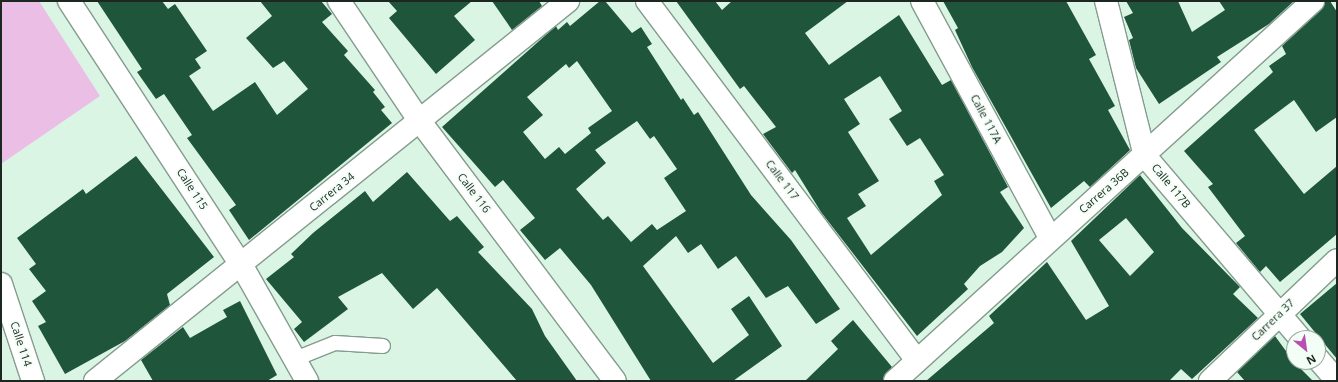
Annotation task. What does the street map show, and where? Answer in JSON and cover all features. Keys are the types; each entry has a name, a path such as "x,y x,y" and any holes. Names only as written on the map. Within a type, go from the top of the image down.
{"street":[{"name":"Calle 115","path":"69,1 242,266 307,381"},
{"name":"Calle 116","path":"339,1 419,120 614,381"},
{"name":"Carrera 34","path":"95,381 242,266 419,120 568,1"},
{"name":"Calle 117","path":"647,1 916,359"},
{"name":"Calle 117A","path":"922,1 1050,238"},
{"name":"Calle 117B","path":"1106,1 1145,156 1293,330"},
{"name":"Carrera 36B","path":"895,381 916,359 1050,238 1145,156 1313,1"},
{"name":"Carrera 37","path":"1210,381 1337,260"},
{"name":"Calle 114","path":"1,284 33,381"},
{"path":"1326,368 1337,381"}],"lane":[{"path":"295,360 335,343 383,346"}],"shaded area":[{"path":"1,1 39,1 100,96 1,164"}],"building":[{"path":"97,1 162,1 168,9 175,4 207,51 195,59 201,68 189,76 213,111 255,82 277,115 308,89 284,61 273,68 246,38 272,16 260,1 321,1 332,14 322,22 348,51 344,55 375,90 373,92 385,107 381,110 392,123 249,240 229,210 236,205 187,138 192,135 164,94 156,99 137,72 142,69"},
{"path":"388,1 472,1 454,16 475,40 436,74 389,18 397,11"},
{"path":"492,1 539,1 542,6 512,30"},
{"path":"600,1 605,1 632,33 641,27 652,44 647,47 681,100 683,98 694,115 698,112 751,195 791,240 840,309 816,324 788,286 766,298 736,256 718,269 701,244 688,253 676,236 643,266 713,363 749,335 731,309 749,296 782,346 733,381 651,381 591,285 560,248 545,260 520,230 535,218 503,180 495,187 442,127 556,26 558,30 567,22 570,26","holes":["577,61 612,111 588,128 591,133 565,154 559,147 545,159 523,132 543,115 527,97 566,64 569,68","637,121 650,139 654,136 677,169 664,178 686,211 657,230 652,224 631,242 608,216 603,220 576,189 606,163 595,150"]},
{"path":"676,1 715,1 722,10 732,1 848,1 805,33 829,65 899,15 942,85 951,80 1008,187 1000,192 1024,228 1002,252 980,266 964,284 968,289 917,336 821,212 795,170 792,173 763,134 776,127 744,86 740,89","holes":["880,76 902,111 889,119 907,146 920,138 944,175 934,181 942,195 871,255 847,218 866,206 858,194 879,181 848,132 860,124 844,99"]},
{"path":"943,1 1066,1 1096,55 1089,59 1115,106 1108,110 1130,150 1090,187 1084,181 1051,208 972,67 955,30 958,28"},
{"path":"1126,1 1178,1 1192,32 1225,10 1219,1 1294,1 1269,24 1217,57 1221,62 1159,104 1136,68 1129,40 1133,38 1124,17 1133,13"},
{"path":"1325,1 1330,1 1337,12 1337,117 1316,132 1294,100 1254,130 1304,194 1337,166 1337,234 1280,282 1266,266 1260,272 1236,243 1245,236 1208,187 1213,184 1184,151 1273,72 1269,66 1286,54 1282,46 1321,10"},
{"path":"136,156 214,257 167,294 170,305 125,341 65,374 38,326 46,322 32,301 46,291 29,269 36,264 17,238 83,189 86,194"},
{"path":"407,172 450,221 457,216 484,247 478,252 532,309 545,336 577,381 517,381 437,288 413,309 382,273 338,297 348,309 304,342 294,329 302,322 266,279 294,257 291,254 313,233 365,191 373,202"},
{"path":"1140,175 1182,228 1240,287 1233,294 1258,318 1192,379 1181,369 1169,381 926,381 994,323 989,316 1047,262 1086,320 1109,306 1071,241","holes":["1126,218 1154,252 1130,276 1099,240"]},
{"path":"1337,283 1337,359 1326,346 1326,330 1313,330 1300,314"},
{"path":"240,301 277,375 267,381 153,381 141,360 183,327 190,338 227,317 223,310"},
{"path":"853,320 892,367 883,381 805,381 838,349 831,341"},
{"path":"1275,336 1286,351 1286,370 1302,370 1313,381 1245,381 1237,372"}]}
